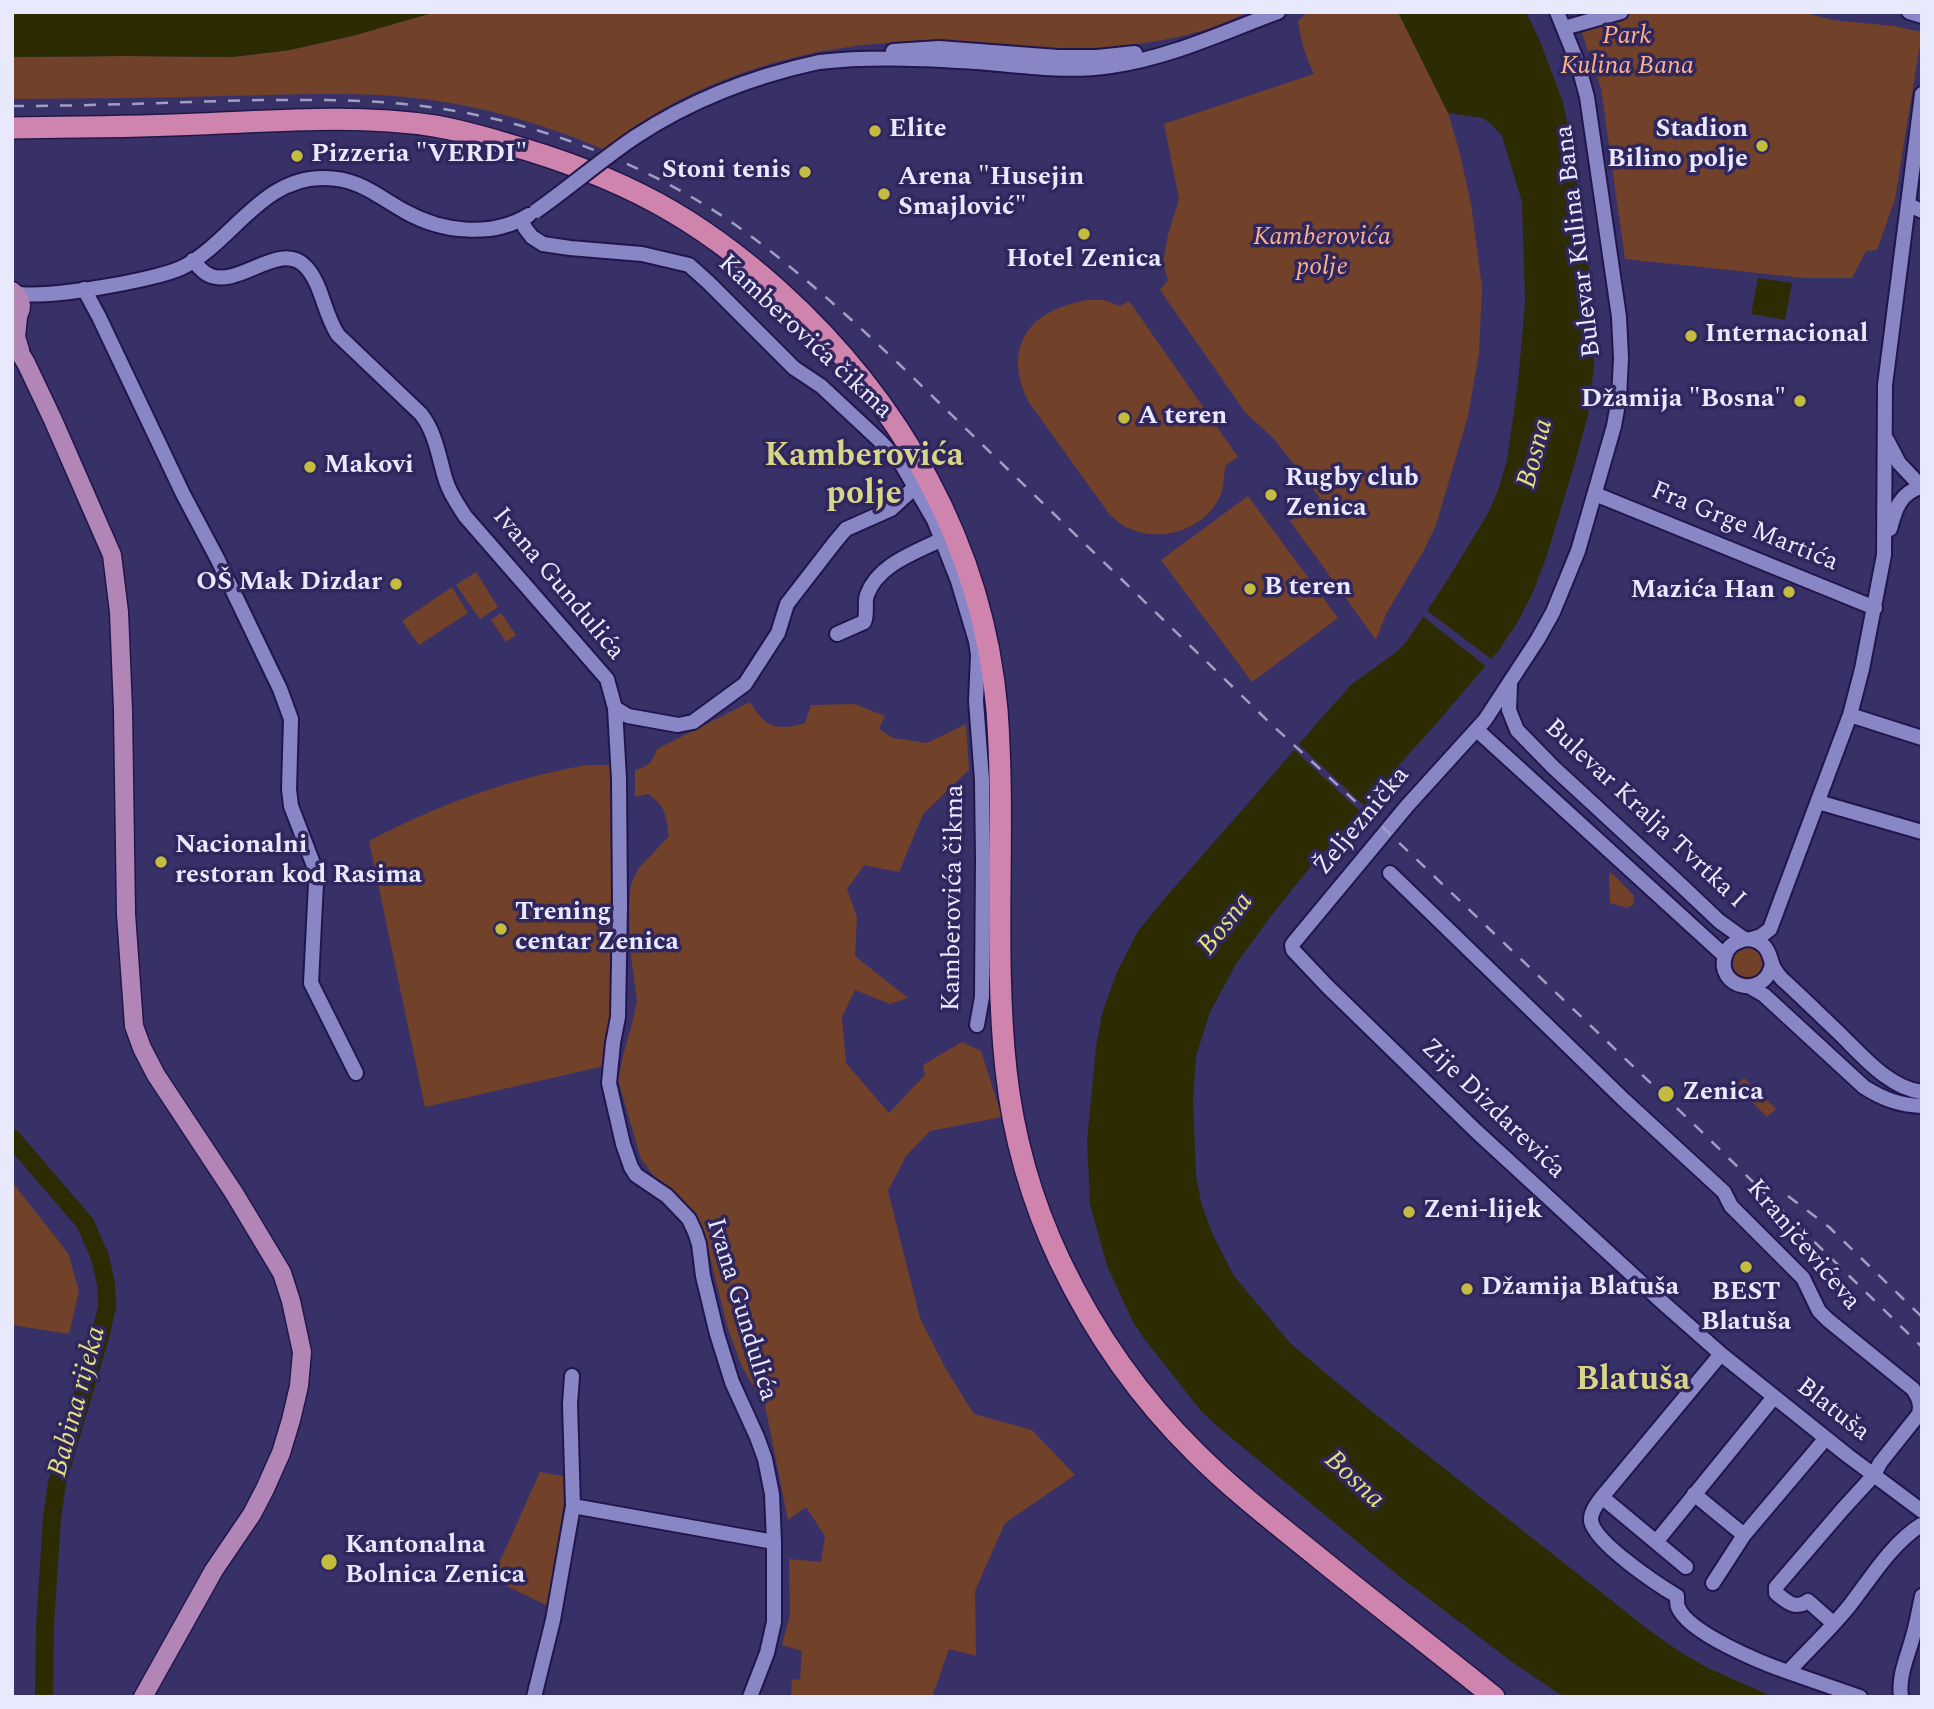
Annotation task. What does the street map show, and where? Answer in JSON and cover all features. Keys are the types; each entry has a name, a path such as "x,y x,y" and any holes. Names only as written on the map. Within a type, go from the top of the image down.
{"highway":[{"path":"12,128 315,120 374,121 432,126 480,136 563,160 612,180 668,209 753,268 835,346 884,407 927,476 958,543 984,628 994,687 1000,762 1000,973 1006,1076 1017,1137 1033,1191 1058,1256 1079,1299 1121,1365 1145,1398 1198,1456 1289,1534 1494,1697"}],"main road":[{"path":"16,307 17,347 53,420 112,555 117,580 123,702 126,914 134,1026 156,1075 234,1193 282,1273 302,1352 299,1386 288,1431 265,1489 252,1514 214,1570 143,1697"}],"street":[{"path":"16,307 59,293 124,283 183,267 210,248 268,196 295,182 310,178 338,178 355,182 405,211 442,226 486,229 522,220 636,136 695,103 764,75 819,62 848,59 969,62 1043,69 1112,66 1183,47 1278,12"},
{"name":"Bulevar Kulina Bana","path":"1481,725 1553,612 1578,551 1614,426 1619,398 1619,317 1587,97 1578,64 1557,12"},
{"path":"1564,28 1621,12"},
{"path":"1909,12 1922,16"},
{"path":"1884,555 1885,385 1915,208 1921,100"},
{"name":"Kamberovića čikma","path":"522,220 532,237 543,244 642,254 689,265 794,368 821,386 879,440 902,465 934,520 961,592 978,655 976,701 982,780 983,859 982,997 977,1026"},
{"name":"Ivana Gundulića","path":"193,260 206,273 218,277 232,276 288,258 304,264 316,281 330,323 338,335 428,423 447,484 472,524 607,679 615,708 620,824 618,1017 612,1044 609,1083 631,1167 636,1175 667,1196 689,1219 695,1232 720,1346 732,1382 765,1458 772,1494 775,1542 774,1622 754,1693"},
{"path":"84,289 183,494 218,560 291,719 291,806 314,866 316,883 311,983 356,1073"},
{"path":"1885,437 1895,456 1920,484"},
{"path":"1885,475 1920,484"},
{"path":"1748,939 1761,936 1770,929 1782,898 1850,715 1892,521 1902,498 1920,484"},
{"path":"615,708 628,716 677,725 692,722 745,684 778,633 787,604 846,529 891,509 915,487"},
{"name":"Fra Grge Martića","path":"1595,494 1875,608"},
{"path":"837,634 867,619 866,598 878,576 887,568 942,540"},
{"name":"Bulevar Kralja Tvrtka I","path":"1510,683 1509,710 1517,730 1563,776 1710,912 1748,939 1763,945 1782,979 1874,1066 1897,1083 1922,1092"},
{"path":"1850,715 1922,738"},
{"path":"1481,725 1496,718 1517,730"},
{"name":"Bulevar Kralja Tvrtka I","path":"1481,725 1725,956"},
{"name":"Željeznička","path":"1293,950 1295,941 1407,806 1481,725"},
{"path":"1818,802 1922,832"},
{"name":"Kranjčevićeva","path":"1390,873 1622,1098 1724,1192 1731,1206 1803,1278 1819,1311 1828,1320 1913,1389 1919,1400 1919,1414 1880,1463 1874,1475 1776,1587 1776,1594 1790,1604 1808,1601 1833,1623"},
{"path":"1750,987 1763,981 1770,970 1782,898"},
{"name":"Bulevar Kralja Tvrtka I","path":"1748,939 1732,944 1725,956 1725,969 1732,981 1758,990 1864,1087 1894,1102 1922,1105"},
{"name":"Zije Dizdarevića","path":"1293,950 1476,1131 1661,1300"},
{"name":"Blatuša","path":"1661,1300 1721,1354 1874,1475 1919,1517"},
{"path":"1721,1354 1602,1497 1590,1518 1594,1529 1605,1543 1661,1587 1677,1596 1678,1606 1684,1616 1696,1627 1731,1648 1788,1672 1860,1697"},
{"path":"534,1697 553,1620 573,1506 570,1404 572,1376"},
{"path":"1656,1542 1774,1396"},
{"path":"1713,1583 1744,1535 1826,1438"},
{"path":"1694,1494 1744,1535"},
{"path":"1602,1497 1686,1567"},
{"path":"573,1506 775,1542"},
{"path":"1788,1672 1847,1608 1912,1530 1919,1517"},
{"path":"1901,1697 1899,1687 1922,1596"}],"green space":[{"path":"435,12 1248,12 1186,35 1097,49 1057,50 910,42 873,44 801,56 731,77 697,92 657,113 603,149 557,131 487,111 439,101 392,96 320,94 12,99 12,57 232,57 290,50 356,35"},
{"name":"Kamberovića polje","path":"1308,12 1398,12 1448,113 1471,204 1482,287 1479,353 1468,416 1436,525 1386,614 1376,640 1290,521 1320,498 1275,440 1245,412 1160,290 1168,280 1163,263 1179,199 1164,124 1314,74 1300,35 1298,21"},
{"name":"Stadion Bilino polje","path":"1632,12 1801,12 1833,20 1894,26 1922,32 1895,199 1877,250 1866,251 1852,278 1805,278 1625,259 1601,88 1580,28"},
{"path":"1087,300 1104,300 1120,306 1129,301 1238,457 1225,466 1222,491 1214,506 1205,516 1182,530 1168,534 1141,533 1116,521 1028,401 1018,363 1020,347 1026,333 1050,312"},
{"name":"B teren","path":"1248,496 1338,618 1252,682 1161,560"},
{"path":"476,572 498,607 480,619 456,585"},
{"path":"452,587 468,613 419,645 402,621"},
{"path":"501,613 516,635 506,642 491,620"},
{"path":"750,702 761,717 779,727 805,723 811,705 855,704 885,716 879,729 893,738 927,743 966,724 969,770 923,814 899,872 864,865 847,889 857,917 855,956 908,998 890,1004 855,990 842,1017 846,1063 889,1113 925,1075 923,1065 962,1042 981,1051 1002,1117 930,1131 906,1156 888,1191 920,1318 947,1371 974,1414 1032,1430 1075,1475 1005,1523 975,1591 976,1656 949,1649 932,1697 791,1697 792,1679 800,1680 802,1651 782,1645 790,1615 789,1559 821,1562 825,1536 806,1507 788,1520 765,1405 742,1367 728,1329 703,1229 679,1196 654,1176 641,1159 618,1080 637,1001 630,949 631,884 639,868 669,836 662,807 648,794 635,797 635,770 649,763 657,749"},
{"name":"Trening centar Zenica","path":"588,765 612,765 616,1016 604,1066 425,1107 369,841 475,794 531,777"},
{"path":"1609,873 1634,896 1633,905 1627,908 1610,903"},
{"path":"1747,946 1759,951 1764,963 1759,975 1747,980 1735,975 1730,963 1735,951"},
{"path":"1744,1078 1776,1109 1767,1117 1736,1086"},
{"path":"12,1182 68,1253 79,1291 69,1334 12,1325"},
{"path":"540,1472 568,1477 548,1606 492,1579"}],"water":[{"path":"12,12 435,12 356,35 290,50 232,57 12,57"},
{"name":"Bosna","path":"1398,12 1526,12 1540,41 1563,102 1592,288 1594,367 1588,415 1546,558 1517,623 1499,650 1311,866 1271,916 1236,964 1210,1012 1196,1056 1193,1101 1196,1176 1201,1202 1212,1233 1234,1276 1291,1344 1365,1406 1645,1627 1708,1668 1773,1697 1564,1697 1512,1662 1399,1576 1201,1411 1132,1320 1107,1266 1090,1204 1087,1141 1096,1047 1102,1014 1117,972 1138,931 1352,684 1407,641 1487,515 1507,460 1518,383 1525,302 1522,202 1502,136 1483,118 1448,113"},
{"path":"1758,278 1792,283 1785,320 1751,314"}],"pier":[{"path":"1425,609 1494,661 1488,668 1421,615"},
{"path":"1296,742 1368,809 1363,814 1292,748"}],"waterway":[{"name":"Babina rijeka","path":"12,1138 85,1223 100,1257 106,1284 107,1307 100,1337 57,1483 45,1625 44,1697"}],"railway":[{"path":"12,106 318,100 394,103 456,111 541,131 623,162 663,181 737,226 819,292 898,363 1270,723 1704,1134 1922,1347"},
{"path":"1788,1196 1829,1227 1922,1317"}],"place":[{"name":"Elite","path":"875,131"},
{"name":"Stadion Bilino polje","path":"1762,146"},
{"name":"Pizzeria \"VERDI\"","path":"297,156"},
{"name":"Stoni tenis","path":"805,172"},
{"name":"Arena \"Husejin Smajlović\"","path":"884,194"},
{"name":"Hotel Zenica","path":"1084,234"},
{"name":"Internacional","path":"1691,336"},
{"name":"Džamija \"Bosna\"","path":"1800,401"},
{"name":"A teren","path":"1124,418"},
{"name":"Makovi","path":"310,467"},
{"name":"Rugby club Zenica","path":"1271,495"},
{"name":"OŠ Mak Dizdar","path":"396,584"},
{"name":"B teren","path":"1250,589"},
{"name":"Mazića Han","path":"1789,592"},
{"name":"Nacionalni restoran kod Rasima","path":"161,862"},
{"name":"Trening centar Zenica","path":"501,929"},
{"name":"Zenica","path":"1666,1094"},
{"name":"Zeni-lijek","path":"1409,1212"},
{"name":"BEST Blatuša","path":"1746,1267"},
{"name":"Džamija Blatuša","path":"1467,1289"},
{"name":"Kantonalna Bolnica Zenica","path":"329,1562"}],"district":[{"name":"Kamberovića polje","path":"864,478"},
{"name":"Blatuša","path":"1633,1383"}],"park label":[{"name":"Park Kulina Bana","path":"1627,53"}]}
